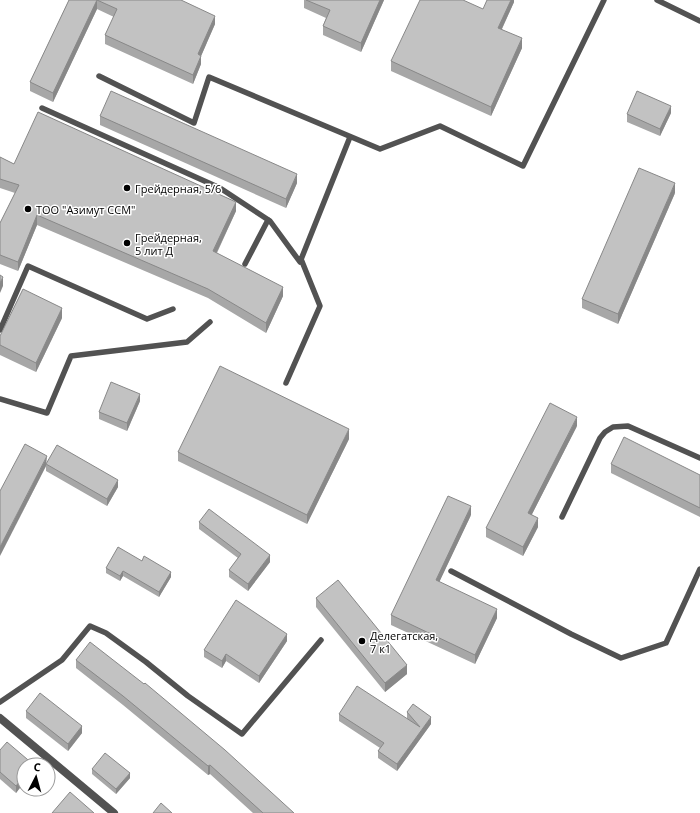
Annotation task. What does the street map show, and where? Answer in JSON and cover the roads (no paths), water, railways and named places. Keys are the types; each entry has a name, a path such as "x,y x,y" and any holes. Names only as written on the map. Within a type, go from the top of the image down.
{"street":[{"path":"0,718 114,813"}],"lane":[{"path":"99,76 194,123 209,77 380,149 440,126 523,166 604,0"},
{"path":"657,0 700,21"},
{"path":"42,108 220,188 268,220 300,262 301,259"},
{"path":"286,383 320,306 301,259 350,137"},
{"path":"245,264 268,220"},
{"path":"0,330 28,266 147,319 173,309"},
{"path":"0,399 47,413 71,356 187,342 210,322"},
{"path":"562,517 600,438 605,432 613,427 628,426 700,458"},
{"path":"451,571 571,634 621,658 666,643 700,569"},
{"path":"0,702 62,660 90,626 106,633 146,662 188,696 242,734 321,640"}],"place":[{"name":"Грейдерная, 5/6","path":"127,188"},
{"name":"ТОО \"Азимут ССМ\"","path":"28,209"},
{"name":"Грейдерная, 5 лит Д","path":"127,243"},
{"name":"Делегатская, 7 к1","path":"362,641"}]}
